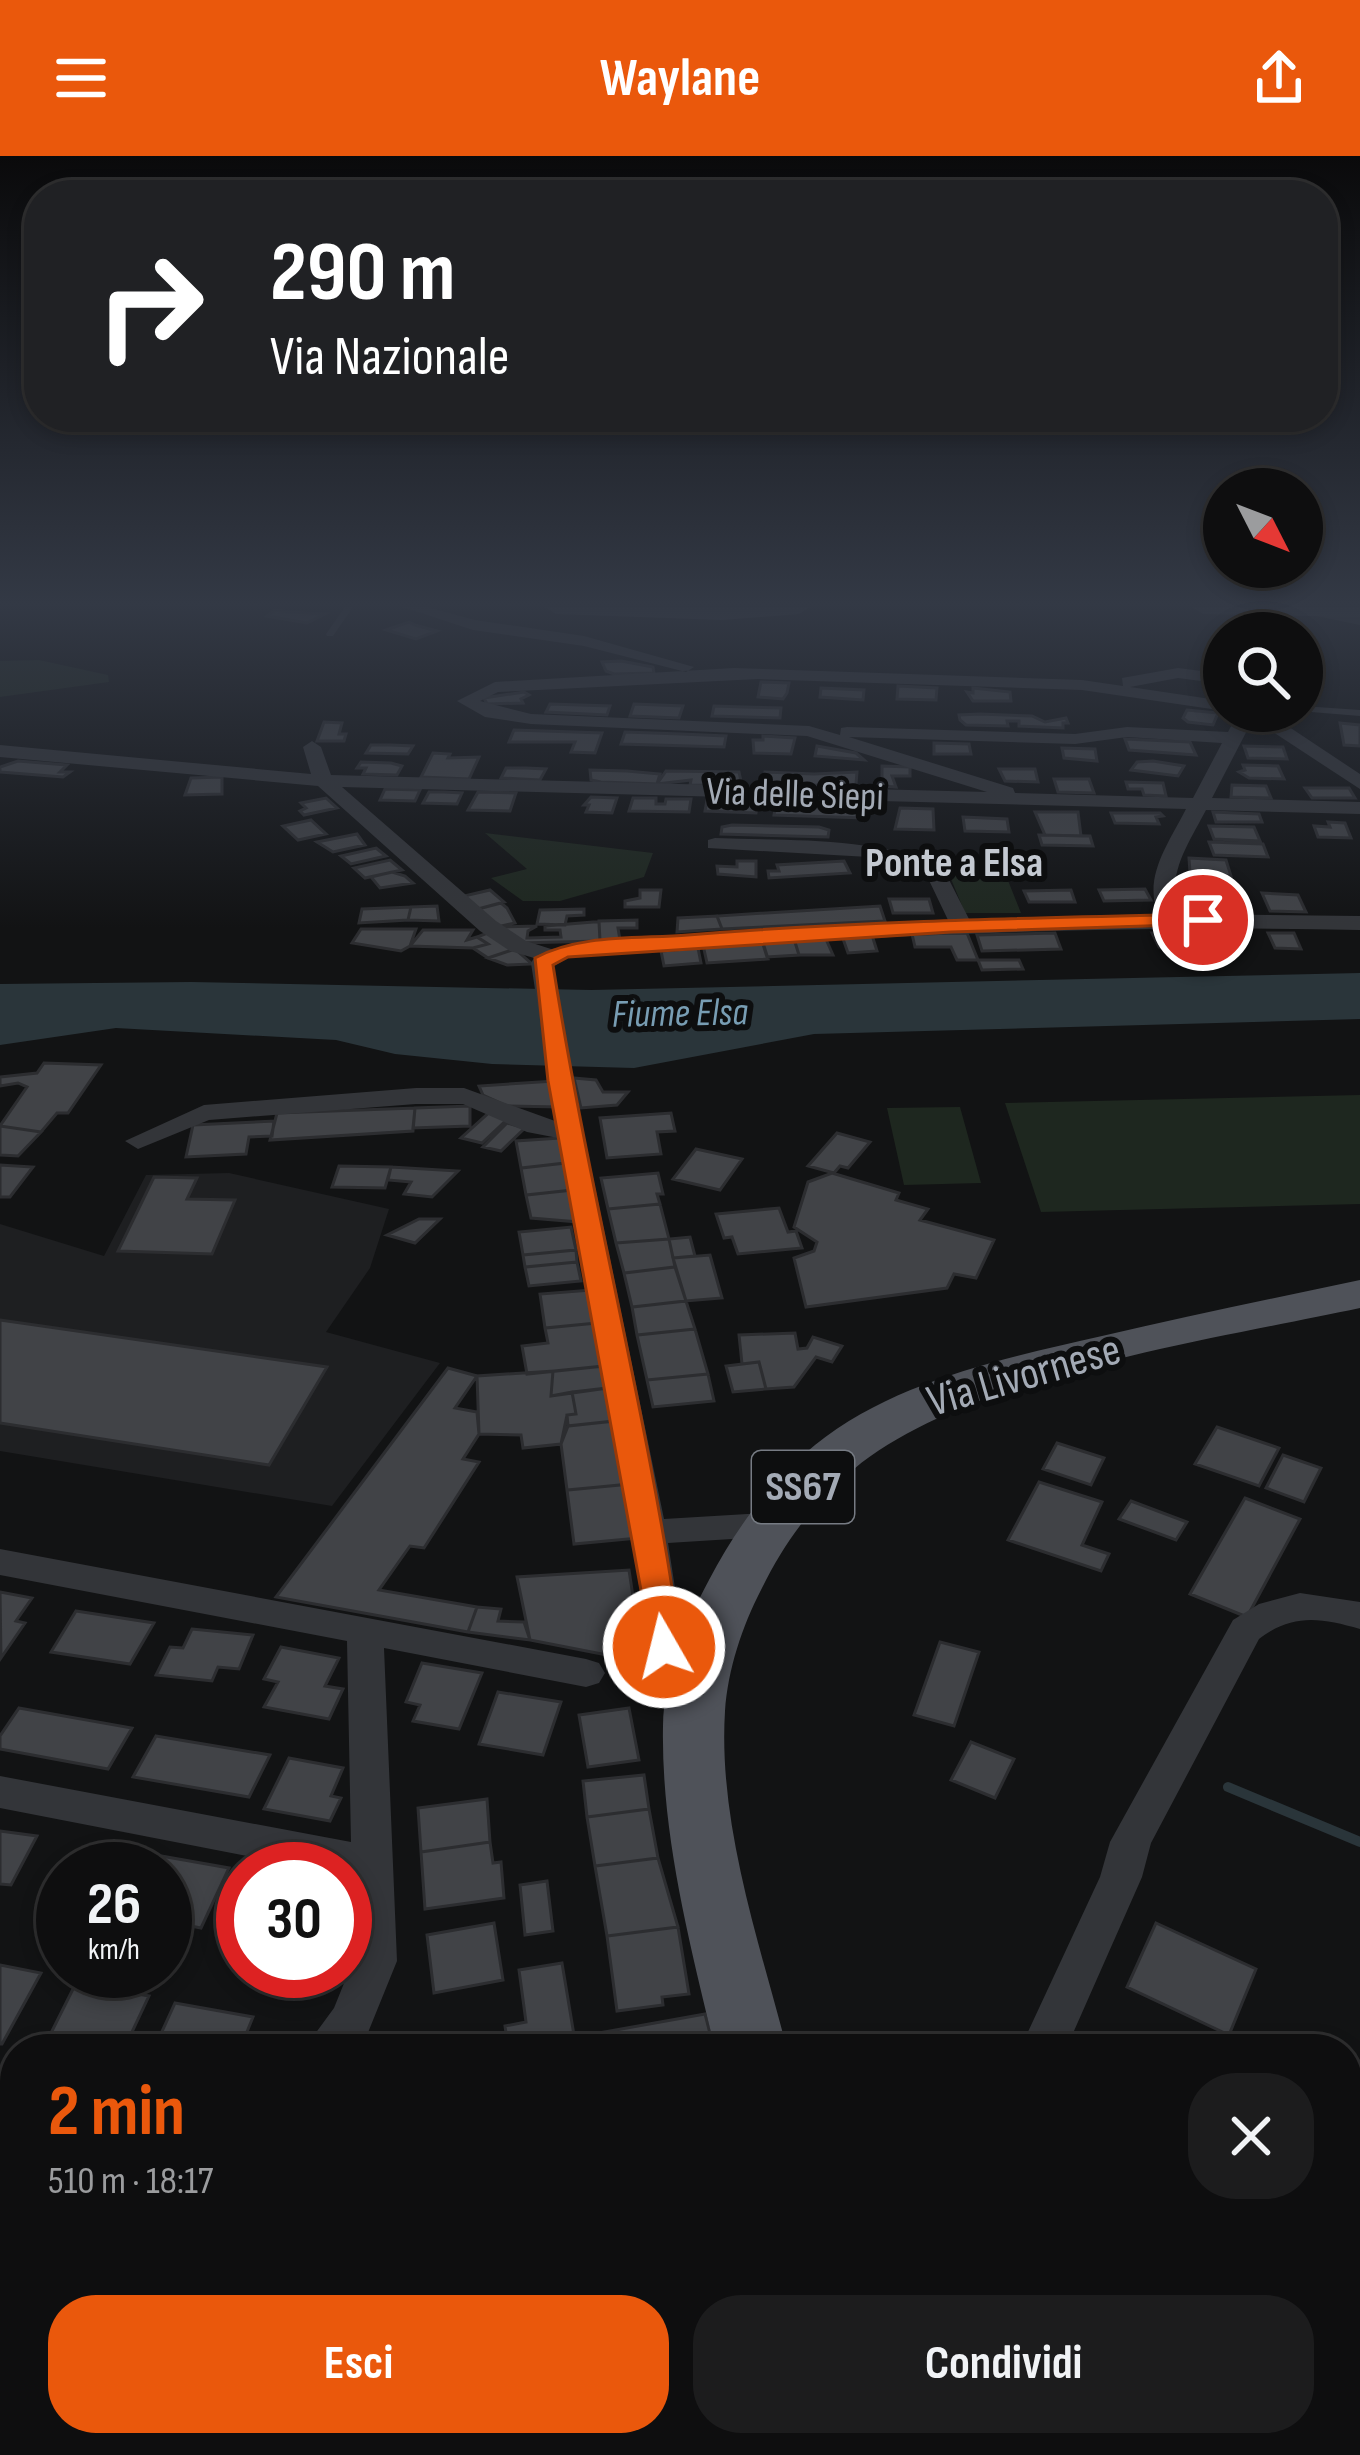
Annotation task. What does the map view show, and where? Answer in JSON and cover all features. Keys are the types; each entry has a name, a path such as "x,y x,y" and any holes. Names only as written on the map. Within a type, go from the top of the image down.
{"main road":[{"name":"Via Livornese","path":"748,2034 697,1785 693,1722 716,1623 737,1573 765,1526 851,1444 925,1401 1034,1366 1360,1294"}],"street":[{"path":"501,714 1075,739 1127,732 1230,738"},
{"path":"809,730 1041,803"},
{"path":"1171,920 1161,895 1168,861 1234,732"},
{"path":"1282,732 1360,783"},
{"path":"312,747 323,781 488,926 546,963 736,937 961,925 1171,920 1360,923"},
{"name":"Via delle Siepi","path":"0,751 323,781 1360,808"},
{"path":"715,844 901,856 935,870 961,925"},
{"path":"546,963 560,1081 649,1532 670,1678 693,1722"},
{"path":"137,1141 204,1113 416,1096 464,1096 496,1105 536,1126 570,1132"},
{"path":"649,1532 765,1526"},
{"path":"0,1562 586,1672"},
{"path":"1050,2034 1121,1876 1131,1843 1246,1630 1266,1612 1303,1603 1360,1616"},
{"path":"340,2034 351,2021 375,1961 365,1634"},
{"path":"0,1792 373,1863"}],"shaded area":[{"path":"485,833 653,853 644,877 560,901 523,901 491,878 527,869"},
{"path":"1005,873 1021,913 965,913 949,874"},
{"path":"1360,1095 1360,1204 1041,1212 1005,1103"},
{"path":"960,1107 981,1183 904,1185 887,1108"},
{"path":"229,1173 389,1209 370,1268 326,1332 440,1363 332,1506 0,1451 0,1224 104,1256 146,1175"}],"water":[{"name":"Fiume Elsa","path":"1360,973 1360,1019 814,1034 634,1068 492,1064 395,1054 336,1040 116,1028 0,1045 0,984 191,982 591,990"}],"building":[{"path":"631,714 680,714 679,718"},
{"path":"712,714 780,714 780,718"},
{"path":"1185,714 1203,714 1203,724 1188,722"},
{"path":"959,715 1032,716 1045,722 1066,718 1068,723 1063,728 1019,726 1019,721 1007,721 1008,726 966,725"},
{"path":"324,722 342,723 339,734 346,734 344,741 317,741"},
{"path":"1340,723 1360,725 1360,746 1344,745"},
{"path":"514,730 602,733 595,753 571,752 575,742 509,742"},
{"path":"625,732 726,736 724,747 621,744"},
{"path":"763,736 795,738 791,754 754,753 753,740 763,740"},
{"path":"1125,739 1190,742 1196,755 1129,750"},
{"path":"934,743 969,744 971,754 934,754"},
{"path":"371,745 413,746 408,754 366,753"},
{"path":"817,746 856,753 864,760 815,756"},
{"path":"1244,746 1283,747 1287,759 1248,758"},
{"path":"1062,748 1095,749 1097,761 1064,758"},
{"path":"433,753 450,754 448,758 479,757 469,779 421,777"},
{"path":"18,761 67,765 60,772 70,772 63,777 0,772 0,767"},
{"path":"361,762 402,766 397,775 363,774 366,768 357,768"},
{"path":"1137,762 1184,766 1178,776 1131,770"},
{"path":"1243,765 1278,766 1284,779 1249,778 1239,772 1245,770"},
{"path":"882,766 910,767 910,776 892,776 896,787 882,786"},
{"path":"506,768 546,769 540,780 501,778"},
{"path":"999,769 1035,769 1038,782 1005,781"},
{"path":"590,770 660,774 657,784 601,782 591,780"},
{"path":"666,771 739,772 741,781 737,786 690,785 691,780 657,784"},
{"path":"765,772 857,772 856,784 849,786 764,784"},
{"path":"222,777 222,794 185,795 191,778"},
{"path":"1054,779 1089,779 1094,793 1058,792"},
{"path":"1126,782 1163,783 1166,796 1144,795 1142,789 1128,789"},
{"path":"1232,785 1266,786 1271,798 1231,797"},
{"path":"1305,788 1349,788 1355,798 1312,798"},
{"path":"385,789 420,790 415,801 380,800"},
{"path":"429,792 462,793 457,804 423,803"},
{"path":"478,792 516,793 510,811 468,810"},
{"path":"591,797 617,798 612,813 586,812 589,805 584,805"},
{"path":"326,798 337,808 304,815 300,811 306,808 301,803"},
{"path":"633,798 656,798 656,804 691,799 689,812 629,811"},
{"path":"707,800 758,801 756,813 705,811"},
{"path":"776,803 866,805 865,818 774,815"},
{"path":"900,808 933,809 934,830 895,829"},
{"path":"1035,812 1078,812 1081,836 1045,835"},
{"path":"1213,812 1259,814 1262,822 1216,822"},
{"path":"1111,813 1163,816 1156,817 1159,824 1115,823"},
{"path":"963,817 1007,819 1009,832 965,831"},
{"path":"311,820 326,834 298,840 283,826"},
{"path":"1328,822 1345,823 1351,838 1318,837 1314,826 1330,827"},
{"path":"1209,826 1254,827 1260,841 1214,839"},
{"path":"722,827 829,830 828,837 721,834"},
{"path":"357,834 365,845 333,852 317,842"},
{"path":"1039,835 1090,836 1093,846 1042,845"},
{"path":"1209,842 1263,844 1268,857 1214,855"},
{"path":"376,848 386,856 351,864 341,856"},
{"path":"1189,858 1226,860 1231,876 1190,873"},
{"path":"390,860 402,870 365,878 354,868"},
{"path":"737,861 756,861 756,877 718,874 717,866 737,867"},
{"path":"844,861 850,873 769,878 768,871 779,871 777,865"},
{"path":"392,872 413,883 380,888 371,877"},
{"path":"1212,880 1232,914 1194,914 1186,899 1193,899 1177,882"},
{"path":"1145,889 1151,900 1104,901 1099,890"},
{"path":"490,890 504,902 478,909 464,896"},
{"path":"640,890 661,890 659,907 625,907 625,901 640,898"},
{"path":"1071,890 1075,902 1029,902 1024,891"},
{"path":"1262,893 1298,895 1306,912 1270,911"},
{"path":"889,899 929,899 933,913 893,913"},
{"path":"501,903 515,923 497,927 478,909"},
{"path":"437,906 439,921 408,920 411,907"},
{"path":"880,906 885,921 722,929 717,916"},
{"path":"411,907 408,920 359,923 362,909"},
{"path":"584,909 584,915 567,916 565,925 537,924 540,910"},
{"path":"717,916 722,929 677,932 678,918"},
{"path":"637,920 637,928 618,928 620,940 600,941 599,921"},
{"path":"599,922 600,941 520,943 497,927 537,926 528,931 527,938 561,937 560,930 545,930 545,926"},
{"path":"361,929 416,929 410,946 401,951 352,943"},
{"path":"423,930 473,930 467,940 477,937 488,944 473,948 410,946"},
{"path":"490,932 515,949 488,958 473,948 488,944 477,937"},
{"path":"967,933 978,960 957,960 951,947 915,947 912,934"},
{"path":"1055,933 1061,949 982,951 977,935"},
{"path":"1152,933 1189,933 1196,947 1159,947"},
{"path":"1189,933 1217,933 1224,946 1196,947"},
{"path":"1268,933 1294,933 1301,949 1275,948"},
{"path":"872,935 877,951 848,953 842,936"},
{"path":"825,937 833,955 799,955 794,939"},
{"path":"794,939 799,955 767,957 762,941"},
{"path":"763,943 768,959 707,963 703,945"},
{"path":"698,948 701,963 664,966 661,951"},
{"path":"515,949 532,964 507,965 488,958"},
{"path":"978,960 1019,960 1023,969 982,970"},
{"path":"44,1063 101,1065 68,1113 57,1113 41,1132 0,1126 27,1087 18,1083 0,1086 0,1077 37,1073"},
{"path":"574,1078 596,1080 603,1092 628,1092 617,1105 581,1108"},
{"path":"554,1081 559,1107 507,1106 483,1095 479,1086"},
{"path":"470,1106 470,1126 413,1128 415,1108"},
{"path":"415,1108 413,1131 270,1140 277,1113"},
{"path":"492,1110 512,1115 482,1143 461,1138"},
{"path":"671,1113 675,1131 657,1132 661,1154 607,1158 600,1118"},
{"path":"274,1121 272,1136 249,1137 246,1154 186,1157 193,1125"},
{"path":"507,1123 525,1128 501,1151 483,1147"},
{"path":"0,1126 41,1132 18,1156 0,1155"},
{"path":"837,1133 870,1142 848,1168 840,1166 834,1173 808,1166"},
{"path":"560,1138 566,1163 521,1168 516,1141"},
{"path":"696,1149 742,1159 720,1190 673,1179"},
{"path":"566,1163 573,1190 526,1195 521,1168"},
{"path":"0,1165 33,1167 10,1197 0,1197"},
{"path":"339,1166 391,1167 385,1188 332,1187"},
{"path":"391,1167 458,1171 432,1197 404,1194 411,1182 388,1180"},
{"path":"658,1173 663,1194 657,1194 660,1204 608,1209 601,1178"},
{"path":"832,1173 899,1193 896,1200 928,1209 920,1220 994,1240 976,1278 954,1274 947,1288 806,1307 794,1258 814,1251 817,1242 794,1227 808,1182"},
{"path":"154,1177 197,1178 187,1199 235,1200 212,1254 118,1251"},
{"path":"573,1190 579,1222 531,1218 526,1195"},
{"path":"660,1204 669,1239 616,1243 608,1209"},
{"path":"779,1208 788,1232 796,1231 802,1248 738,1254 732,1237 724,1238 716,1214"},
{"path":"419,1219 440,1219 415,1243 387,1235"},
{"path":"571,1227 576,1250 523,1255 519,1232"},
{"path":"690,1237 695,1256 673,1258 669,1239"},
{"path":"669,1239 675,1267 624,1273 616,1243"},
{"path":"576,1250 577,1262 525,1267 523,1255"},
{"path":"710,1255 722,1298 686,1301 673,1258"},
{"path":"577,1262 581,1281 529,1286 525,1267"},
{"path":"675,1267 686,1301 632,1307 624,1273"},
{"path":"591,1290 597,1323 545,1328 540,1294"},
{"path":"686,1301 695,1329 637,1335 632,1307"},
{"path":"0,1320 327,1367 269,1465 0,1423"},
{"path":"597,1323 605,1366 527,1374 522,1346 548,1343 545,1328"},
{"path":"695,1329 708,1374 647,1380 637,1335"},
{"path":"795,1333 798,1349 807,1348 813,1337 842,1346 832,1362 816,1357 794,1387 766,1389 759,1362 742,1364 739,1335"},
{"path":"759,1362 766,1389 733,1392 726,1366"},
{"path":"605,1366 608,1388 551,1396 553,1371"},
{"path":"448,1368 477,1376 455,1408 477,1412 479,1434 463,1459 479,1462 424,1548 410,1546 379,1590 477,1607 468,1632 276,1597"},
{"path":"553,1371 551,1396 572,1392 576,1414 567,1415 561,1444 523,1448 521,1435 479,1434 477,1376"},
{"path":"708,1374 714,1401 653,1407 647,1380"},
{"path":"608,1388 615,1421 568,1426 567,1415 576,1414 572,1392"},
{"path":"615,1421 631,1484 567,1490 561,1444 568,1426"},
{"path":"1217,1427 1279,1448 1259,1486 1195,1464"},
{"path":"1057,1443 1104,1458 1091,1485 1043,1469"},
{"path":"1283,1455 1321,1468 1304,1502 1266,1488"},
{"path":"1039,1482 1102,1502 1082,1545 1109,1554 1101,1571 1008,1540"},
{"path":"631,1484 639,1538 574,1544 567,1490"},
{"path":"1245,1498 1300,1519 1247,1617 1190,1594"},
{"path":"1131,1501 1187,1522 1176,1540 1119,1519"},
{"path":"629,1570 643,1662 530,1640 517,1577"},
{"path":"0,1592 32,1598 16,1621 25,1623 1,1658"},
{"path":"477,1607 501,1609 498,1621 524,1622 530,1640 468,1632"},
{"path":"76,1611 154,1623 130,1664 51,1652"},
{"path":"192,1629 253,1635 239,1669 218,1667 212,1681 156,1675 170,1647 183,1648"},
{"path":"940,1642 979,1652 954,1726 914,1715"},
{"path":"281,1647 339,1658 325,1686 343,1689 329,1719 264,1707 278,1682 264,1679"},
{"path":"422,1663 482,1673 459,1729 413,1721 420,1705 406,1702"},
{"path":"498,1692 561,1702 543,1755 479,1744"},
{"path":"19,1708 132,1728 108,1769 0,1749 0,1736"},
{"path":"629,1708 639,1760 588,1767 579,1715"},
{"path":"156,1736 270,1755 249,1797 133,1777"},
{"path":"971,1742 1014,1759 995,1798 951,1780"},
{"path":"289,1758 343,1768 331,1796 341,1798 330,1821 264,1809"},
{"path":"644,1775 649,1809 587,1817 583,1781"},
{"path":"487,1799 490,1842 421,1852 418,1808"},
{"path":"649,1809 658,1858 595,1866 587,1817"},
{"path":"0,1831 37,1836 11,1885 0,1884"},
{"path":"490,1842 493,1863 501,1862 504,1898 425,1909 421,1852"},
{"path":"658,1858 678,1927 607,1936 595,1866"},
{"path":"192,1861 216,1866 216,1896 201,1928 192,1926"},
{"path":"547,1881 553,1931 525,1935 520,1885"},
{"path":"494,1923 503,1980 434,1993 427,1935"},
{"path":"1156,1923 1256,1969 1229,2034 1127,1987"},
{"path":"678,1927 689,1994 662,1997 663,2005 617,2011 607,1936"},
{"path":"562,1963 574,2034 506,2034 505,2026 526,2022 519,1970"},
{"path":"0,1965 36,1972 36,1982 7,2034 0,2034"},
{"path":"68,1998 148,1998 131,2034 50,2034"},
{"path":"175,2003 253,2017 246,2034 161,2034"},
{"path":"705,2014 710,2034 599,2034"}],"waterway":[{"path":"1228,1787 1360,1842"}],"district":[{"name":"Ponte a Elsa","path":"954,863"}],"route":[{"path":"664,1647 649,1532 560,1081 542,963 564,951 736,937 1203,920"}]}
